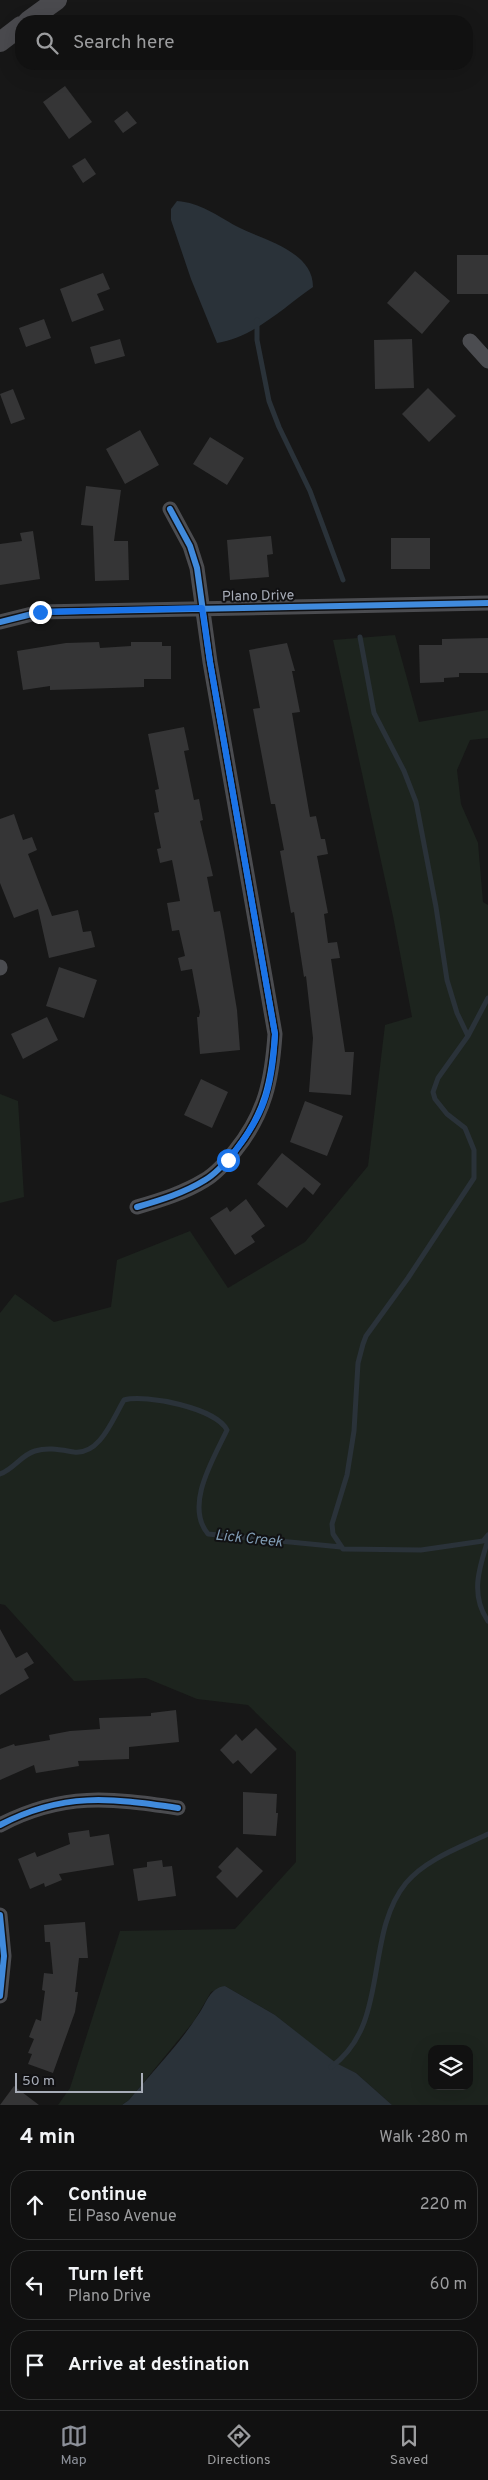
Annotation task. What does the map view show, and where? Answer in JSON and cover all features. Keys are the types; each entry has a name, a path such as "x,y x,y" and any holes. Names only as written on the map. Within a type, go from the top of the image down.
{"main road":[{"path":"36,15 57,0"},
{"path":"0,42 15,31"}],"street":[{"path":"470,341 488,361"},
{"path":"137,1207 174,1196 206,1180 228,1160 247,1136 260,1113 273,1063 275,1034 232,796 197,568 190,546 170,509"},
{"name":"Plano Drive","path":"0,622 40,612 488,603"},
{"path":"0,1825 23,1813 63,1802 106,1799 178,1808"},
{"path":"0,1916 4,1956 0,1996"}],"shaded area":[{"path":"177,201 201,207 236,226 284,248 305,264 311,274 313,287 256,328 230,340 217,343 191,279 171,220 171,209"},
{"path":"395,635 419,722 488,710 488,738 470,740 457,770 461,804 478,843 483,902 488,905 488,2105 392,2105 356,2073 336,2064 275,2015 225,1986 211,1992 194,2021 129,2100 122,2105 58,2105 70,2088 120,1931 235,1929 296,1862 296,1752 248,1705 197,1699 146,1678 74,1681 5,1605 0,1604 0,1313 15,1294 54,1322 111,1307 117,1260 190,1231 228,1288 305,1242 368,1166 385,1025 412,1017 393,916 333,640"},
{"path":"0,1094 18,1101 24,1197 0,1203"},
{"path":"225,1986 275,2015 336,2063 356,2073 392,2105 122,2105 129,2100 174,2048 212,1993"}],"building":[{"path":"65,86 92,122 69,139 43,102"},
{"path":"127,111 137,123 123,133 114,121"},
{"path":"85,158 96,174 83,183 72,166"},
{"path":"457,255 488,255 488,294 457,294"},
{"path":"415,271 450,301 422,334 387,303"},
{"path":"103,273 110,289 97,294 104,310 72,322 60,289"},
{"path":"44,319 51,338 26,347 19,328"},
{"path":"120,339 125,356 95,364 90,347"},
{"path":"412,339 414,388 375,389 374,340"},
{"path":"428,388 456,416 429,442 402,414"},
{"path":"13,389 25,419 11,424 0,394"},
{"path":"140,430 159,465 125,484 106,449"},
{"path":"210,437 244,458 227,485 193,464"},
{"path":"86,486 121,490 114,541 128,541 129,580 95,581 93,526 81,525"},
{"path":"33,531 40,579 0,585 0,544 22,541 20,533"},
{"path":"271,536 273,554 267,555 269,577 230,580 227,540"},
{"path":"391,538 430,538 430,569 391,569"},
{"path":"488,638 488,673 459,673 459,677 444,678 444,682 420,683 419,645 442,645 442,639"},
{"path":"99,642 100,648 131,646 131,642 162,642 162,646 171,646 171,679 144,679 144,687 50,690 50,686 23,690 17,651 66,643"},
{"path":"287,643 295,671 292,671 300,712 292,713 310,817 316,816 321,839 325,839 328,854 317,856 328,913 324,914 328,943 337,942 340,958 331,959 345,1052 354,1052 351,1095 309,1092 313,1038 306,976 304,977 294,912 291,913 280,851 284,850 275,804 271,804 253,709 260,708 249,650"},
{"path":"184,727 189,750 184,751 194,800 199,799 203,820 200,821 213,876 207,877 214,912 220,911 224,932 237,1010 240,1050 200,1054 197,1017 199,1017 200,1012 192,969 181,971 178,958 185,956 179,930 172,931 167,903 180,901 172,860 160,863 157,849 161,848 154,813 159,812 155,790 159,789 148,734"},
{"path":"14,814 23,840 32,837 37,850 28,854 52,916 78,910 83,932 91,931 95,947 49,958 38,909 14,918 0,883 0,819"},
{"path":"59,967 97,980 84,1018 46,1006"},
{"path":"47,1017 58,1040 23,1059 11,1034"},
{"path":"201,1079 228,1092 212,1128 184,1115"},
{"path":"305,1101 343,1116 327,1156 290,1142"},
{"path":"282,1153 321,1184 313,1195 304,1187 287,1208 257,1184"},
{"path":"246,1199 265,1226 251,1236 255,1242 235,1255 210,1218 227,1207 230,1212"},
{"path":"0,1629 16,1658 27,1652 34,1663 24,1669 29,1678 0,1695"},
{"path":"176,1710 179,1742 129,1747 129,1759 78,1761 79,1766 36,1773 34,1765 0,1780 0,1749 14,1744 15,1746 50,1740 49,1735 70,1731 100,1729 99,1718 151,1716 151,1713"},
{"path":"256,1728 277,1749 251,1774 238,1760 233,1764 220,1750 236,1734 242,1741"},
{"path":"243,1792 277,1794 276,1836 243,1834"},
{"path":"89,1830 90,1837 109,1834 114,1865 59,1874 62,1880 45,1887 44,1883 30,1889 18,1859 35,1852 37,1857 70,1844 68,1833"},
{"path":"237,1847 263,1871 237,1898 216,1877 222,1871 218,1867"},
{"path":"162,1860 163,1867 172,1866 176,1896 138,1901 133,1869 147,1867 147,1862"},
{"path":"85,1922 88,1958 79,1958 75,1992 78,1992 75,2012 53,2073 28,2064 32,2054 28,2053 34,2039 29,2037 36,2019 41,2021 45,1991 42,1990 44,1973 53,1974 50,1942 45,1942 44,1925"},
{"path":"14,2086 39,2105 0,2105"}],"waterway":[{"path":"257,320 257,340 269,401 279,427 310,491 343,580"},
{"path":"360,637 374,713 404,771 416,802 436,907 447,980 457,1013 468,1036"},
{"path":"488,998 468,1036 438,1078 433,1092 435,1099 447,1114 465,1128 474,1150 474,1178 408,1278 366,1336 358,1363 354,1431 347,1475 332,1524 333,1534 343,1549 421,1550 483,1541 488,1535"},
{"name":"Lick Creek","path":"0,1474 35,1451 50,1449 74,1452 91,1448 104,1435 124,1400 148,1399 163,1401 195,1409 209,1415 220,1422 227,1430 209,1468 200,1496 201,1522 208,1534 341,1547"},
{"path":"488,1540 478,1581 479,1601 488,1621"},
{"path":"331,2067 350,2049 362,2028 370,2004 385,1928 393,1904 406,1883 423,1867 434,1860 488,1834"}],"cycle path":[{"path":"137,1207 172,1196 197,1185 218,1170 235,1151 253,1124 265,1096 272,1066 275,1034 210,662 197,568 190,546 170,509"},
{"path":"0,622 40,612 488,603"},
{"path":"0,1825 23,1814 66,1802 108,1800 178,1808"},
{"path":"0,1915 4,1956 0,1996"}],"route":[{"path":"40,612 202,608 232,796 275,1034 269,1086 260,1113 247,1136 228,1160"}]}
